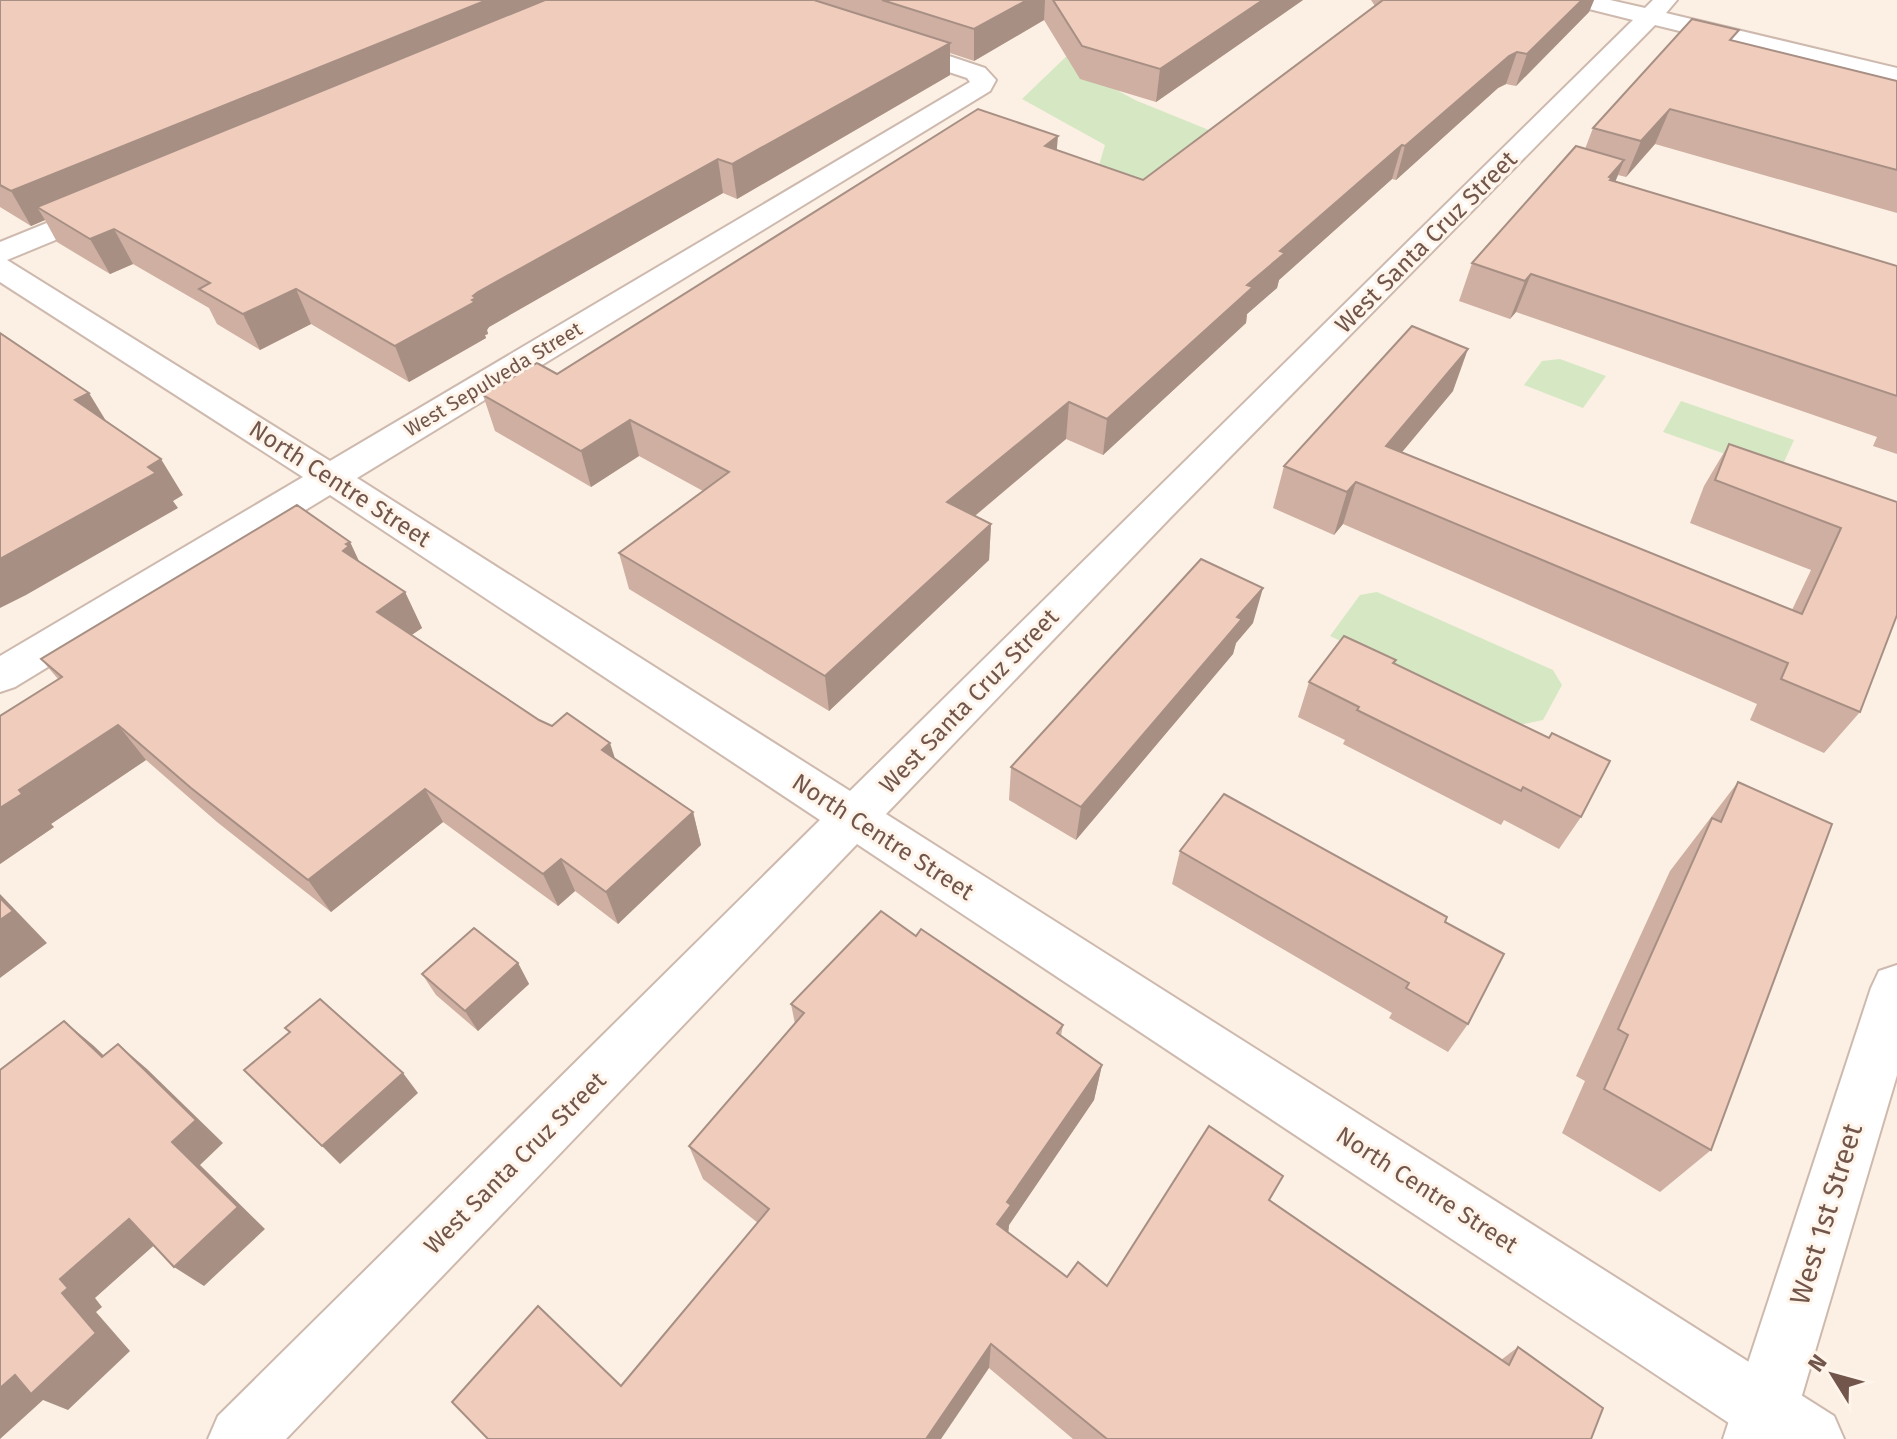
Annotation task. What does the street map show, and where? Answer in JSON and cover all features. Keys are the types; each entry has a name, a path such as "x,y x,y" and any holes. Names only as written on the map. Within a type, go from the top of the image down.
{"street":[{"path":"1581,0 1658,8 1897,76"},
{"name":"West Santa Cruz Street","path":"241,1439 1156,510 1527,160 1658,8"},
{"name":"West Sepulveda Street","path":"0,676 981,86 983,80 976,73 871,38"},
{"path":"0,253 132,198"},
{"name":"North Centre Street","path":"0,268 329,477 853,818 1778,1429"},
{"name":"West 1st Street","path":"1778,1429 1897,988"}],"green space":[{"path":"1073,50 1102,82 1135,100 1226,137 1090,254 1092,189 1105,145 1022,99"},
{"path":"1560,359 1606,376 1583,408 1524,385 1542,361"},
{"path":"1681,401 1794,440 1779,473 1663,432"},
{"path":"1377,592 1553,670 1562,685 1543,720 1519,725 1330,636 1360,595"}],"building":[{"path":"0,0 487,0 11,191 0,185"},
{"path":"545,0 814,0 950,43 732,164 718,159 478,292 473,296 475,302 395,346 296,289 243,314 199,289 210,283 114,229 90,239 37,207"},
{"path":"882,0 1027,0 974,29"},
{"path":"1053,0 1263,0 1160,69 1082,46"},
{"path":"1383,0 1582,0 1527,54 1517,52 1509,56 1280,251 1285,253 1247,285 1253,287 1107,419 1069,402 947,502 991,524 825,676 619,553 729,472 630,420 581,451 483,395 537,363 557,374 978,109 1058,136 1045,146 1143,180"},
{"path":"1692,19 1739,30 1730,40 1897,81 1897,170 1670,109 1641,141 1593,128"},
{"path":"1576,146 1624,160 1609,177 1612,178 1610,180 1897,266 1897,396 1531,274 1525,281 1472,263"},
{"path":"1412,326 1468,349 1386,446 1802,614 1841,528 1715,480 1729,444 1897,502 1897,615 1860,712 1781,679 1788,663 1356,482 1347,492 1284,466"},
{"path":"0,333 89,393 75,400 161,459 148,467 156,473 0,559"},
{"path":"297,505 350,542 343,551 405,592 377,612 539,720 552,726 567,713 610,743 602,750 693,812 606,892 561,859 543,874 425,789 308,880 191,788 118,725 19,790 22,794 0,808 0,716 62,677 41,659"},
{"path":"1201,559 1263,588 1237,617 1242,619 1081,807 1011,767"},
{"path":"1344,636 1549,738 1552,733 1610,761 1581,817 1523,787 1521,791 1357,710 1359,707 1309,682"},
{"path":"1738,782 1832,824 1711,1150 1604,1089 1628,1035 1618,1029 1712,818 1721,822"},
{"path":"1224,794 1447,917 1445,922 1504,954 1468,1024 1406,988 1409,983 1180,851"},
{"path":"0,898 13,911 0,920"},
{"path":"881,911 916,936 921,929 1063,1025 1057,1033 1102,1065 1007,1202 1011,1205 997,1224 1067,1277 1078,1262 1107,1286 1209,1126 1283,1176 1269,1200 1509,1365 1518,1347 1603,1408 1591,1439 1107,1439 991,1344 926,1439 488,1439 452,1402 538,1306 621,1386 769,1209 689,1146 804,1013 791,1004"},
{"path":"474,928 518,963 465,1011 422,974"},
{"path":"320,999 403,1073 322,1146 244,1070 290,1032 285,1028"},
{"path":"64,1021 102,1057 118,1044 196,1120 172,1142 238,1207 174,1267 129,1219 60,1279 68,1288 62,1293 96,1333 31,1394 15,1375 0,1388 0,1070"}]}
